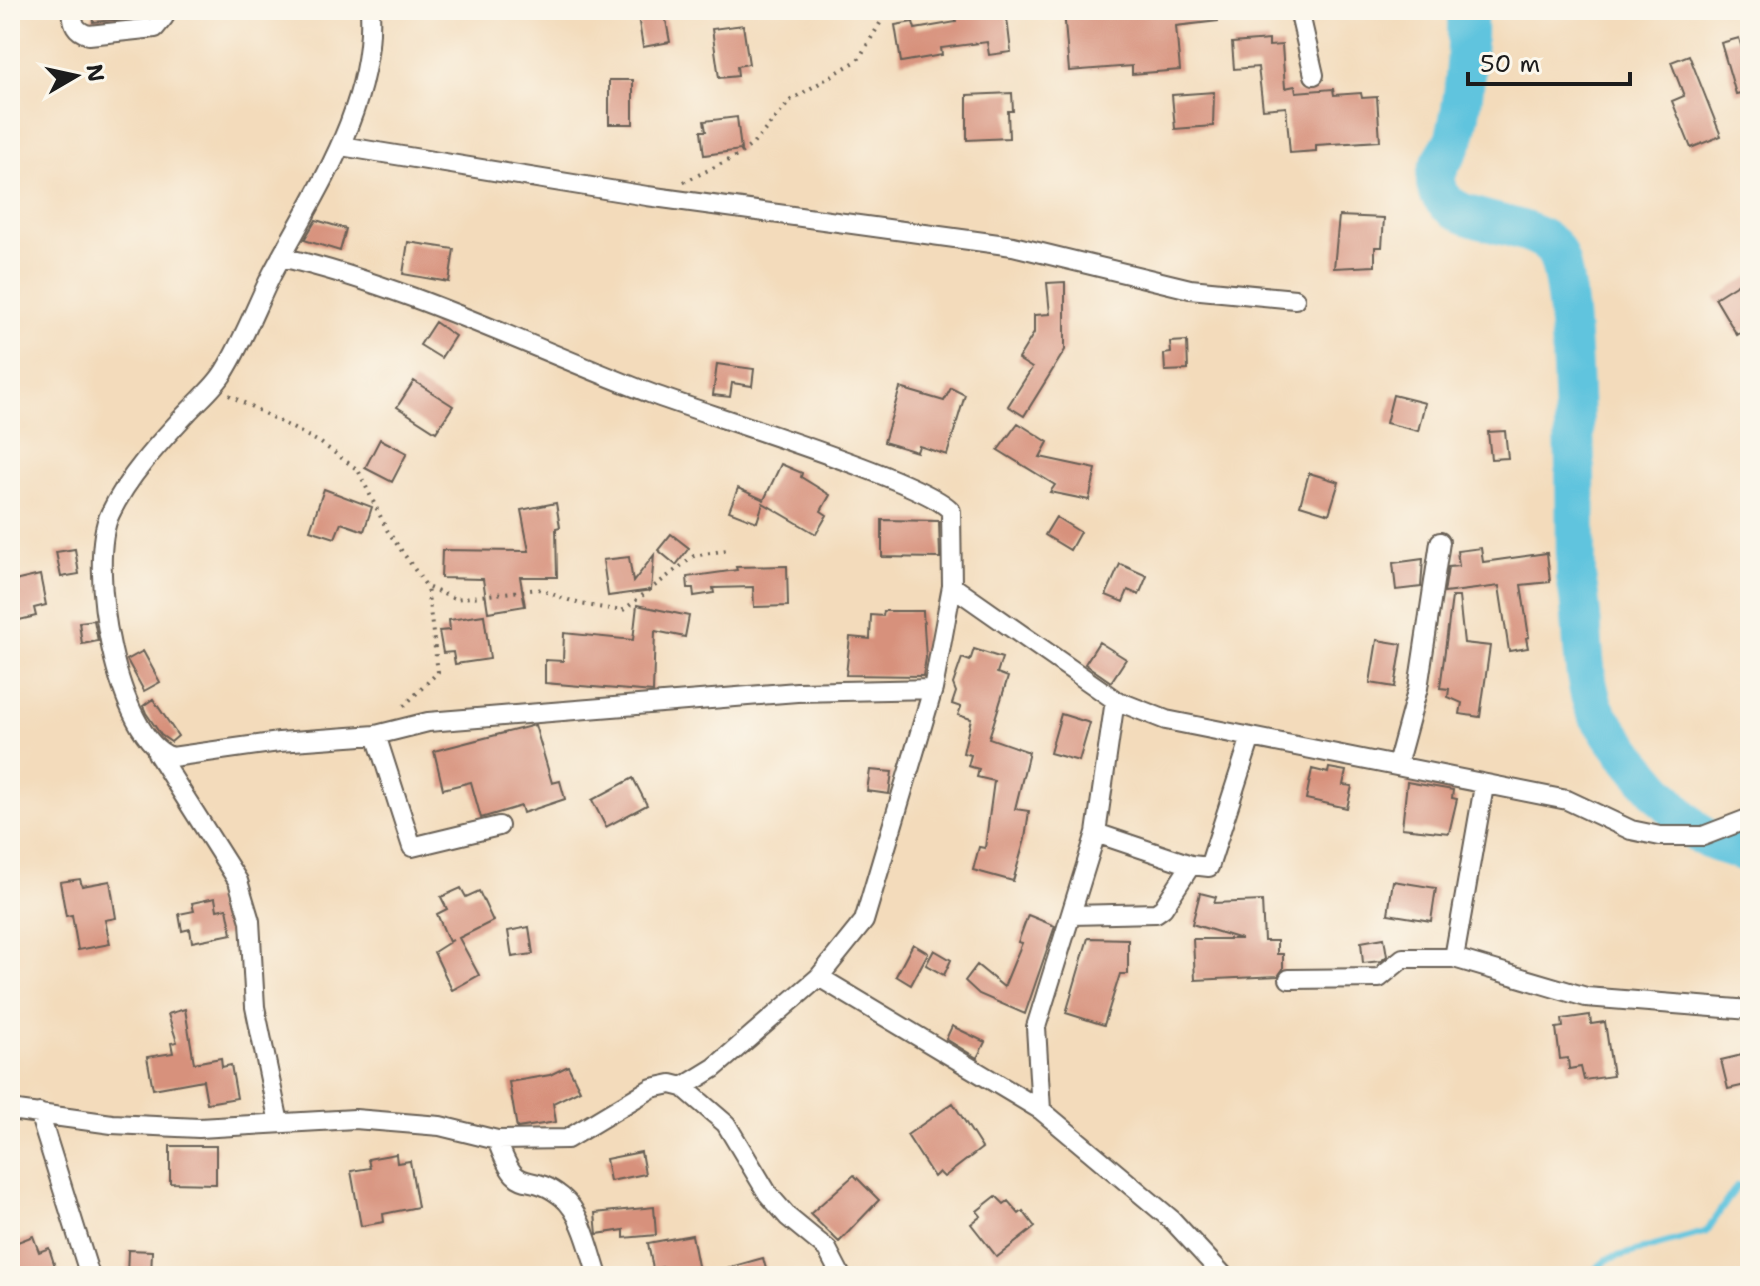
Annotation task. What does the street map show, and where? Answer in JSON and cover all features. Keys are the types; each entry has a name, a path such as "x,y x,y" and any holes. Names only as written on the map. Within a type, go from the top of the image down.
{"street":[{"path":"72,10 73,24 80,32 89,35 155,28 164,17 163,10"},
{"path":"279,1123 255,1007 250,921 238,881 145,738 113,660 100,577 102,541 110,514 150,452 224,374 281,257 341,146 362,87 370,10"},
{"path":"1299,10 1314,75"},
{"path":"341,146 647,196 1013,246 1190,289 1295,299"},
{"path":"281,257 331,269 508,333 652,394 944,502 953,519 952,586 933,689 864,921 819,977 714,1068 683,1087"},
{"path":"1397,765 1418,688 1440,542"},
{"path":"952,586 1115,700 1166,720 1397,765 1484,786 1567,800 1631,830 1660,836 1703,836 1750,818"},
{"path":"157,753 172,757 279,742 380,734 428,722 616,706 797,692 933,689"},
{"path":"1041,1110 1036,1027 1096,833 1115,700"},
{"path":"380,734 412,847 499,826"},
{"path":"1096,833 1191,865 1209,867 1251,737"},
{"path":"1454,958 1484,786"},
{"path":"1072,915 1156,913 1163,908 1191,865"},
{"path":"1289,979 1371,979 1388,973 1403,958 1454,958 1586,997 1750,1010"},
{"path":"819,977 1041,1110 1172,1220 1224,1276"},
{"path":"10,1110 112,1124 199,1128 355,1119 440,1126 497,1140 567,1139 652,1088 671,1084 683,1087 726,1124 768,1194 788,1217 827,1249 841,1276"},
{"path":"39,1113 90,1276"},
{"path":"497,1140 512,1175 520,1181 551,1190 572,1208 598,1276"}],"path":[{"path":"647,196 737,156 753,144 791,100 858,60 888,10"},
{"path":"212,386 321,443 358,470 387,530 427,587 438,672 380,734"},
{"path":"427,587 455,599 538,589 580,604 622,611 694,556 727,550"}],"building":[{"path":"123,10 125,19 93,22 92,16"},
{"path":"637,10 664,10 670,42 643,47"},
{"path":"954,10 1006,10 1011,52 989,55 987,42 941,48 942,55 901,62 895,25 913,22 915,29 956,22"},
{"path":"1064,10 1217,10 1218,21 1176,26 1180,70 1132,74 1132,66 1069,71"},
{"path":"743,25 749,64 737,66 738,76 719,78 712,29"},
{"path":"1739,38 1743,52 1750,50 1750,91 1736,94 1721,43"},
{"path":"1269,40 1269,46 1282,45 1285,88 1295,86 1296,92 1333,89 1334,95 1361,93 1362,98 1377,97 1380,141 1316,145 1316,151 1290,153 1286,107 1263,109 1258,67 1234,69 1232,43"},
{"path":"1689,55 1721,136 1691,148 1672,101 1684,96 1671,62"},
{"path":"609,80 633,80 633,124 609,124"},
{"path":"1214,92 1213,126 1175,129 1172,95"},
{"path":"1012,93 1013,111 1008,111 1009,138 967,140 967,95"},
{"path":"737,117 741,150 704,155 701,131 706,131 704,121"},
{"path":"1339,216 1384,218 1382,247 1375,247 1375,266 1334,268"},
{"path":"316,220 346,229 340,251 304,240"},
{"path":"408,242 454,249 449,282 403,274"},
{"path":"1750,276 1750,327 1737,335 1715,298"},
{"path":"1065,282 1065,350 1024,416 1008,406 1032,368 1018,359 1034,333 1034,315 1050,314 1047,283"},
{"path":"435,322 455,336 441,358 420,345"},
{"path":"1187,341 1188,370 1165,371 1164,354 1171,353 1170,342"},
{"path":"717,364 754,369 752,386 732,383 730,397 713,395"},
{"path":"414,381 453,406 436,432 397,407"},
{"path":"900,388 944,401 951,388 965,395 947,455 919,446 917,452 884,442"},
{"path":"1393,395 1425,403 1418,431 1386,423"},
{"path":"1018,423 1048,442 1040,457 1096,469 1089,500 1050,492 1055,485 998,450"},
{"path":"1505,431 1508,458 1491,459 1488,432"},
{"path":"380,439 407,453 392,482 365,468"},
{"path":"781,464 802,473 801,477 830,495 821,511 827,515 816,534 763,503 757,522 729,511 738,488 764,500"},
{"path":"1309,473 1339,482 1329,514 1300,505"},
{"path":"324,489 372,507 364,531 341,523 335,538 310,530"},
{"path":"556,503 560,527 556,528 557,577 520,577 525,606 488,612 483,579 441,578 442,550 529,551 521,510"},
{"path":"1056,517 1080,532 1070,550 1045,535"},
{"path":"882,520 939,521 940,558 882,557"},
{"path":"671,534 689,548 676,565 658,550"},
{"path":"1481,548 1483,562 1547,553 1550,582 1521,585 1528,648 1509,651 1499,586 1444,593 1448,567 1459,566 1457,551"},
{"path":"75,549 79,574 61,577 56,552"},
{"path":"654,555 651,590 608,596 603,560 629,557 633,582"},
{"path":"1423,559 1421,587 1396,590 1393,563"},
{"path":"1120,564 1147,576 1139,595 1128,590 1123,602 1106,595"},
{"path":"787,566 788,606 754,607 753,587 713,588 714,593 694,596 693,588 688,588 687,577 737,570 736,567"},
{"path":"40,575 46,605 34,608 36,616 15,621 10,582"},
{"path":"1452,597 1459,597 1464,643 1490,646 1480,717 1460,714 1462,703 1448,697 1449,689 1440,688"},
{"path":"637,605 689,616 685,637 655,631 653,692 545,683 545,660 563,661 564,633 633,640"},
{"path":"884,611 923,611 926,658 923,676 846,675 850,637 870,639 871,615 883,616"},
{"path":"484,615 490,659 455,664 453,652 443,653 439,631 450,630 449,620"},
{"path":"94,620 98,641 82,644 79,622"},
{"path":"1377,640 1402,644 1395,687 1370,683"},
{"path":"1099,642 1126,659 1111,682 1085,664"},
{"path":"974,649 1002,658 997,673 1008,677 989,738 1029,752 1015,809 1029,811 1013,881 973,870 979,847 985,848 994,781 977,777 979,769 968,766 971,755 963,753 971,719 958,715 961,707 952,704 956,692 953,684 962,658 970,661"},
{"path":"143,651 160,682 144,691 127,660"},
{"path":"153,699 178,736 171,742 161,735 143,706"},
{"path":"1061,714 1090,723 1079,761 1050,753"},
{"path":"535,725 552,783 560,781 565,799 523,813 521,806 481,818 471,782 443,789 434,751"},
{"path":"1329,768 1346,771 1343,785 1352,786 1347,808 1306,799 1312,769 1328,773"},
{"path":"870,770 892,772 889,794 867,791"},
{"path":"633,778 647,805 606,827 592,800"},
{"path":"1407,782 1453,790 1452,798 1457,799 1449,833 1402,828"},
{"path":"80,879 82,886 110,881 116,918 105,920 110,944 78,950 72,915 66,916 60,882"},
{"path":"1393,881 1436,888 1431,921 1388,914"},
{"path":"461,888 466,897 479,891 493,921 459,938 479,975 452,990 434,952 453,940 449,942 437,914 447,909 441,897"},
{"path":"1200,893 1216,897 1214,903 1262,901 1264,941 1277,941 1277,954 1283,954 1283,969 1278,976 1195,980 1193,939 1241,939 1192,924"},
{"path":"215,898 217,910 227,908 232,934 192,942 190,929 182,931 179,914 194,911 192,903"},
{"path":"1028,915 1055,926 1025,1014 979,994 965,981 977,965 1004,987 1022,943 1018,942"},
{"path":"529,927 533,954 512,957 508,931"},
{"path":"1088,938 1128,939 1128,974 1120,974 1104,1025 1066,1013"},
{"path":"1384,938 1387,956 1381,961 1363,963 1361,942"},
{"path":"913,944 928,953 911,985 896,976"},
{"path":"934,950 951,960 944,975 926,965"},
{"path":"185,1009 194,1063 221,1058 222,1067 231,1065 237,1098 207,1103 203,1080 153,1089 147,1057 173,1053 171,1043 177,1042 168,1014"},
{"path":"1590,1015 1591,1024 1605,1022 1613,1076 1584,1080 1581,1067 1569,1069 1568,1058 1560,1059 1556,1028 1563,1027 1562,1019"},
{"path":"952,1026 985,1042 977,1058 946,1039"},
{"path":"1750,1053 1750,1084 1728,1089 1721,1060"},
{"path":"568,1066 580,1090 553,1103 556,1122 517,1128 509,1082 550,1075"},
{"path":"953,1103 982,1148 944,1177 939,1172 934,1177 907,1135"},
{"path":"170,1146 216,1146 216,1184 170,1183"},
{"path":"641,1152 645,1174 610,1181 606,1159"},
{"path":"396,1154 397,1163 410,1161 418,1207 383,1214 384,1222 361,1226 351,1171 370,1168 368,1159"},
{"path":"854,1175 879,1200 839,1242 810,1214"},
{"path":"996,1196 1004,1204 1008,1201 1019,1214 1023,1211 1035,1227 997,1257 971,1224 981,1216 977,1211"},
{"path":"654,1207 656,1235 624,1238 624,1230 597,1234 595,1213"},
{"path":"692,1235 700,1276 665,1276 664,1267 653,1269 648,1243"},
{"path":"33,1236 39,1252 49,1248 58,1276 10,1276 10,1245"},
{"path":"128,1250 152,1251 151,1276 127,1276"},
{"path":"763,1258 768,1276 716,1276 716,1271"}],"waterway":[{"path":"1467,10 1461,106 1455,137 1438,170 1436,185 1448,204 1460,212 1540,237 1552,246 1560,265 1571,348 1576,577 1586,673 1593,705 1626,753 1694,829 1704,837 1750,853"},
{"path":"1587,1276 1608,1259 1706,1232 1737,1186 1750,1187"}]}
